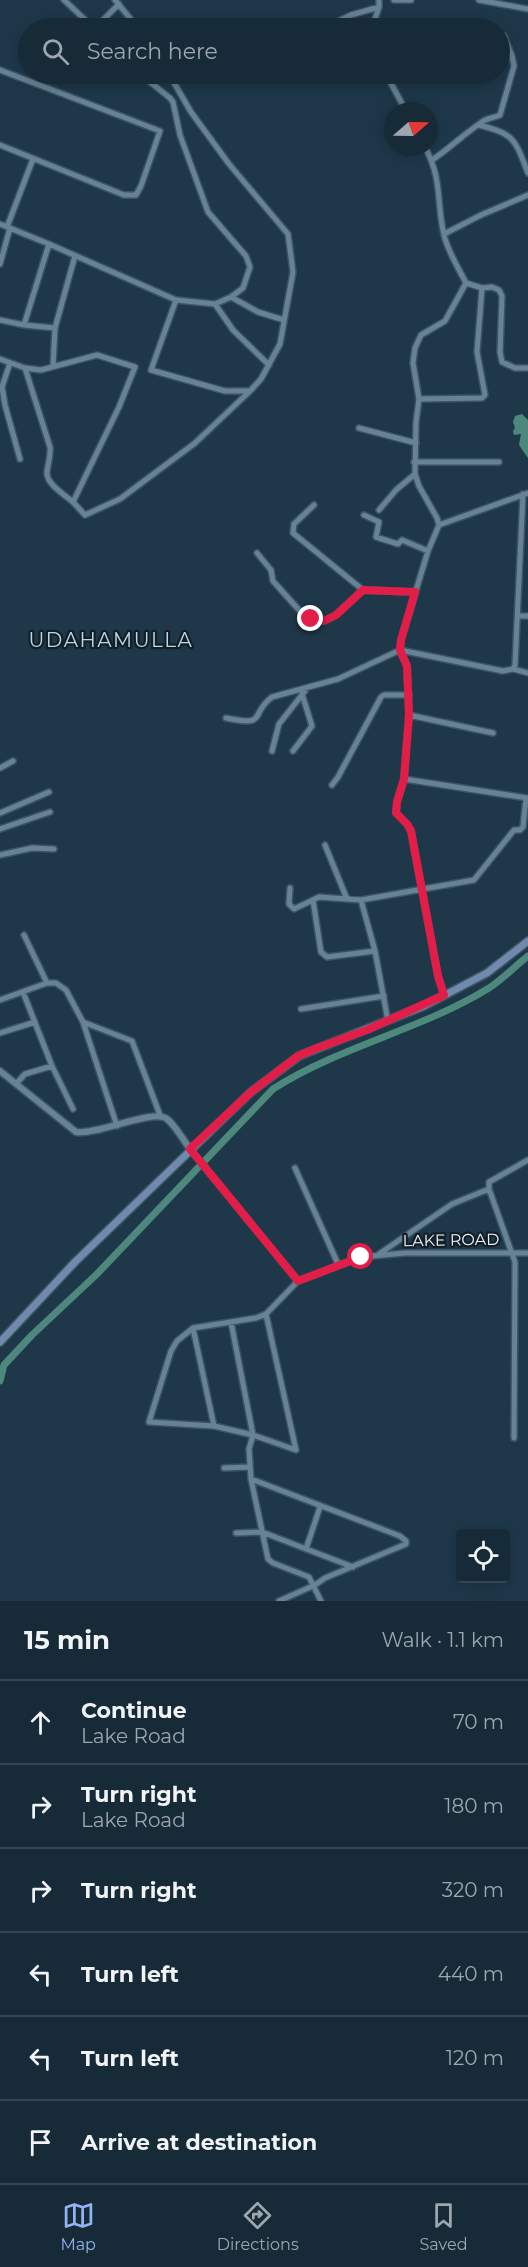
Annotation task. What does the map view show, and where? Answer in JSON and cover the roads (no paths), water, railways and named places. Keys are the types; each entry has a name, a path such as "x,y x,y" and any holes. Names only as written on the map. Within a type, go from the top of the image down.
{"main road":[{"path":"0,1342 75,1262 193,1152 251,1092 298,1056 388,1021 444,995 487,973 528,941"}],"street":[{"path":"64,0 83,18"},
{"path":"394,0 411,0"},
{"path":"479,0 528,9"},
{"path":"103,18 117,2 130,18"},
{"path":"345,18 379,3"},
{"path":"375,18 379,3"},
{"path":"510,51 514,66 510,82"},
{"path":"0,70 18,77"},
{"path":"0,145 124,195 136,195 160,130 37,84"},
{"path":"0,224 176,300 215,304 231,297 243,288 250,267 246,256 208,212 180,135 170,98 152,84"},
{"path":"25,368 50,447 48,479 85,515 120,499 195,443 250,391 261,379 269,365 280,344 293,272 288,234 229,164 191,112 175,84"},
{"path":"391,84 401,102"},
{"path":"432,160 455,145 466,132 487,119 500,115 510,84"},
{"path":"478,125 496,129 515,141 528,173"},
{"path":"430,156 439,182 444,234 449,251 466,283 482,288 492,287 499,290 502,296 500,352 502,362 515,368 528,366"},
{"path":"0,264 8,227 33,159"},
{"path":"444,234 528,195"},
{"path":"24,325 49,244"},
{"path":"53,366 55,328 75,256"},
{"path":"444,995 438,976 411,831 396,813 404,779 410,695 407,666 400,650 415,592 439,525 418,486 415,474 419,399 413,363 415,348 421,336 446,321 466,283"},
{"path":"419,399 473,399 482,398 485,395 477,351 482,288"},
{"path":"231,297 258,312 284,320"},
{"path":"151,370 176,300"},
{"path":"215,304 233,330 269,365"},
{"path":"0,320 55,328"},
{"path":"0,359 25,368 41,370 97,354 135,367 225,391 250,391"},
{"path":"10,363 2,387 20,459"},
{"path":"73,502 119,407 135,367"},
{"path":"359,428 416,443"},
{"path":"414,462 499,462"},
{"path":"379,510 396,490 415,474"},
{"path":"439,525 525,493 519,616 513,669"},
{"path":"314,505 294,524 293,533 363,590 415,592"},
{"path":"364,514 379,522 376,537 398,544 402,540 428,552"},
{"path":"257,553 271,570 273,581 299,610 311,619 324,621 336,615 363,590"},
{"path":"519,616 528,616"},
{"path":"226,718 246,722 254,720 260,714 265,702 272,697 304,692 338,680 400,650 502,671 513,669 528,673"},
{"path":"293,751 312,726 304,692"},
{"path":"272,752 279,724 304,692"},
{"path":"332,785 381,697 384,694 410,695"},
{"path":"409,715 493,732"},
{"path":"0,768 13,761"},
{"path":"290,888 289,904 294,909 319,897 361,900 474,880 514,830 520,830 523,826 527,798 404,779"},
{"path":"0,813 49,792"},
{"path":"0,829 50,812"},
{"path":"325,845 347,899"},
{"path":"0,855 32,848 54,849"},
{"path":"313,900 323,955 327,957 375,951"},
{"path":"361,900 375,951 388,1021"},
{"path":"24,935 47,983"},
{"path":"0,1000 47,983 56,983 66,990 83,1022 117,1126"},
{"path":"23,992 52,1066 73,1109"},
{"path":"301,1009 384,996"},
{"path":"0,1033 35,1022"},
{"path":"83,1022 132,1041 160,1115"},
{"path":"16,1084 25,1074 52,1066"},
{"path":"0,1071 76,1132 83,1133 117,1126 151,1116 160,1115 169,1120 298,1281 266,1314 256,1318 193,1328 177,1341 171,1351 149,1422 214,1426 253,1435 296,1450 266,1314"},
{"path":"514,1438 515,1262 489,1189 489,1182 528,1160"},
{"path":"295,1168 338,1264"},
{"path":"378,1255 452,1204 489,1189"},
{"name":"LAKE ROAD","path":"298,1281 361,1257 405,1253 528,1253"},
{"path":"231,1322 253,1435 249,1449 249,1467 268,1559 309,1577 321,1601"},
{"path":"193,1328 214,1426"},
{"path":"224,1468 249,1467"},
{"path":"251,1479 400,1536 404,1538 406,1544 279,1601"},
{"path":"306,1549 320,1507"},
{"path":"236,1533 262,1532 353,1567"}],"waterway":[{"path":"0,1381 4,1365 32,1335 97,1274 273,1089 325,1061 463,1003 489,988 528,956"}],"district":[{"name":"UDAHAMULLA","path":"111,640"}]}
